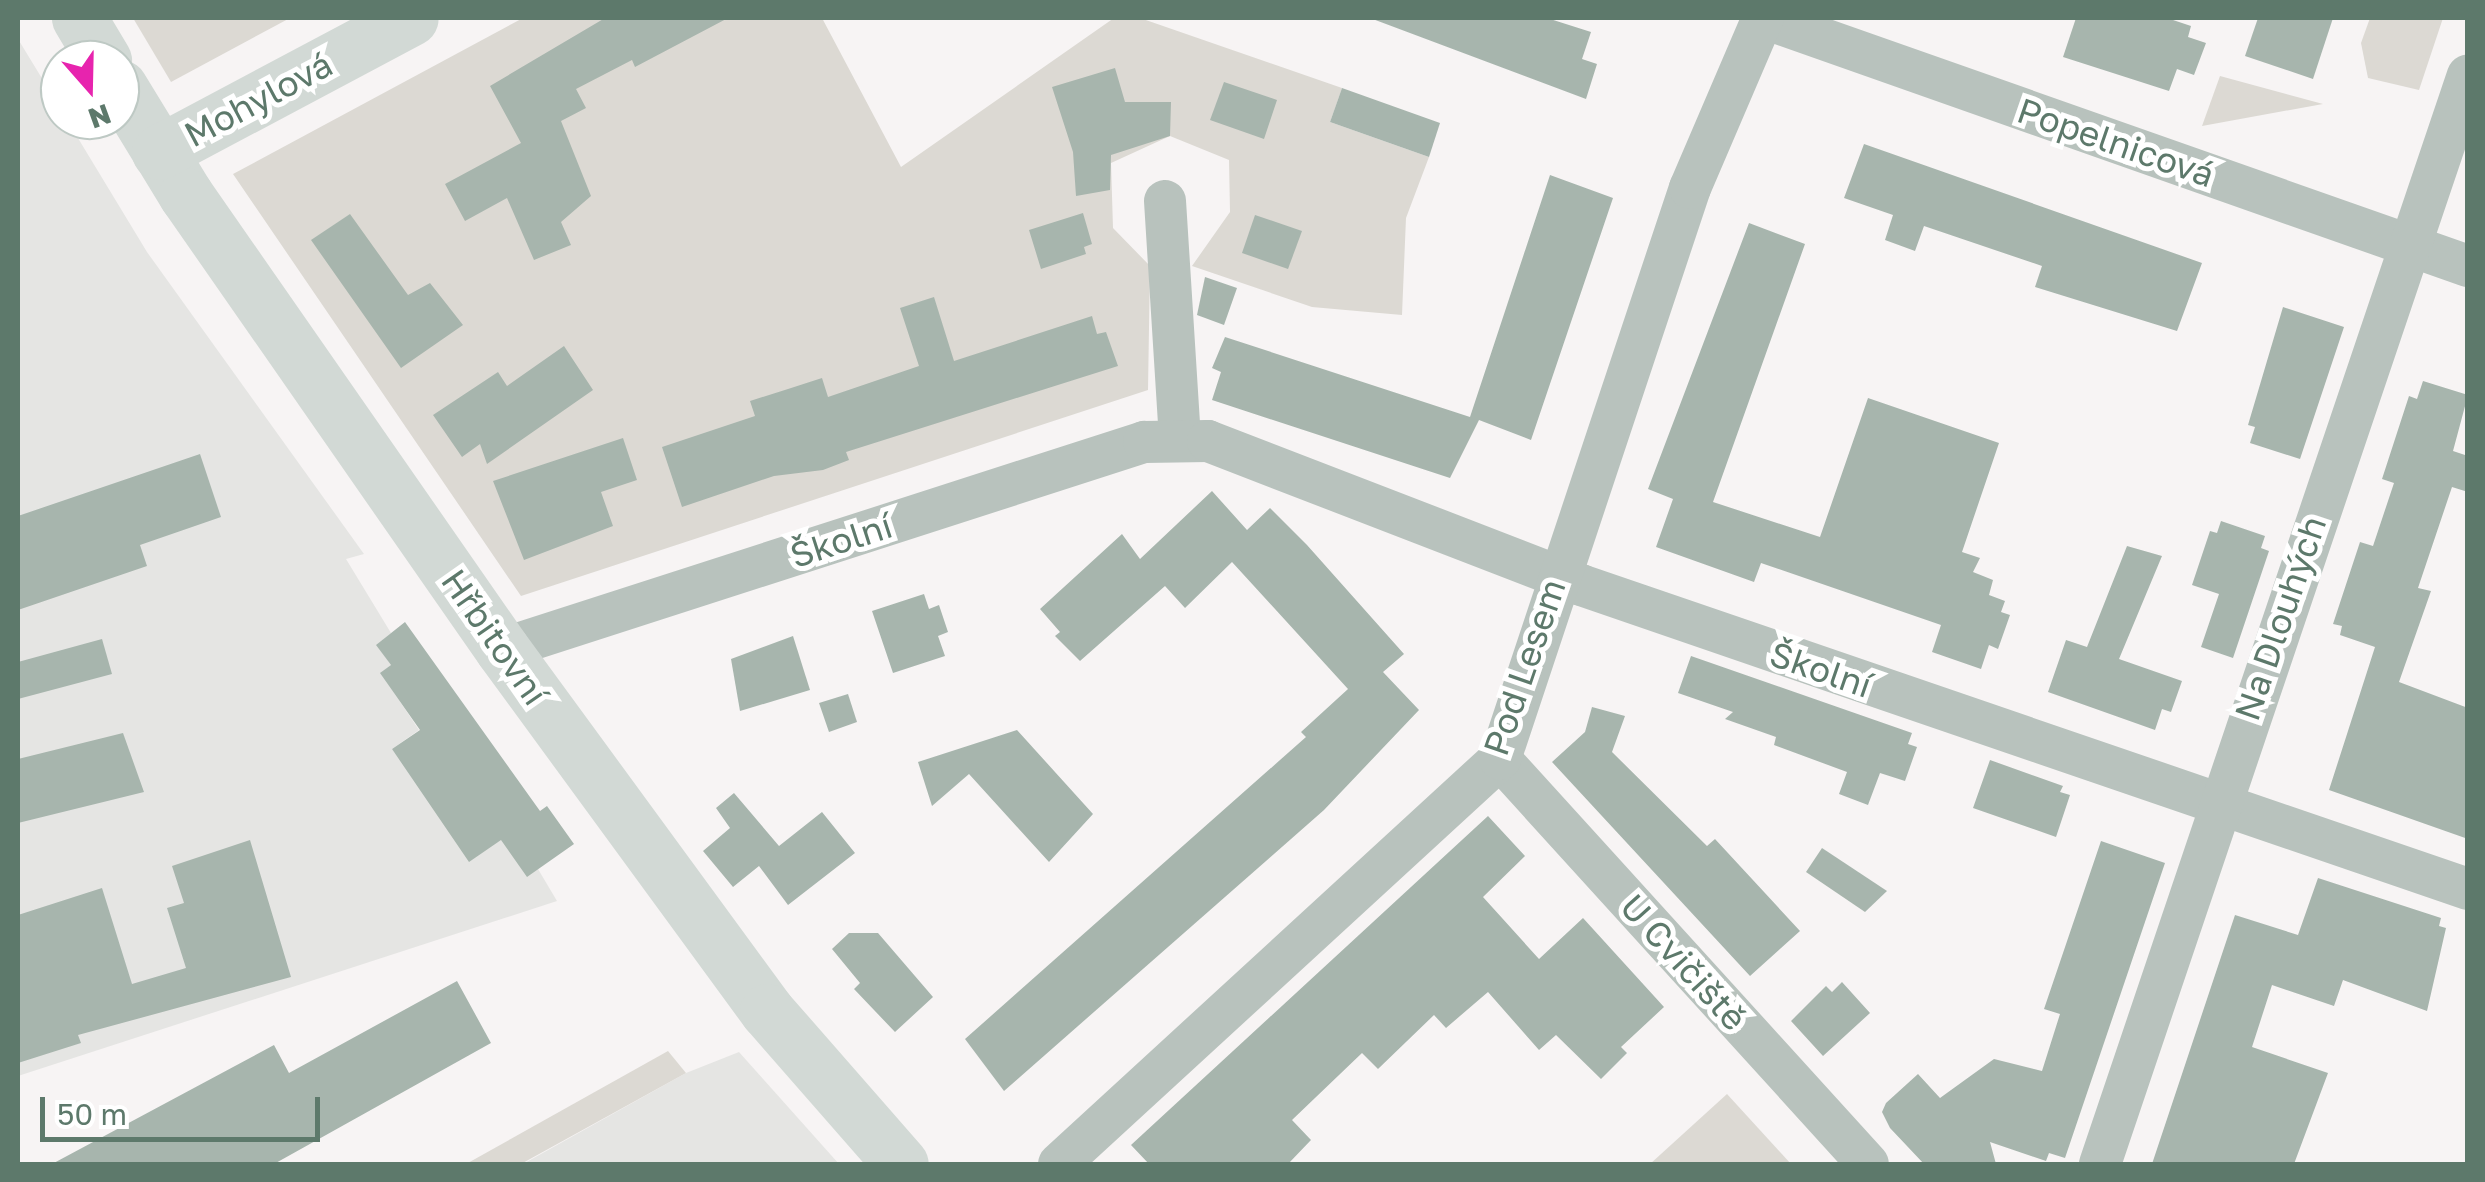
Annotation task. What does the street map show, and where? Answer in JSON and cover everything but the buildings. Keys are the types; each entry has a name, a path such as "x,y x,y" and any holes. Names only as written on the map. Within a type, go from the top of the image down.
{"street":[{"path":"79,18 92,40"},
{"name":"Mohylová","path":"159,152 411,18"},
{"name":"Popelnicová","path":"1764,18 2468,266"},
{"name":"Pod Lesem","path":"1059,1164 1500,760 1556,576 1690,188 1764,18"},
{"name":"Na Dlouhých","path":"2100,1164 2216,806 2468,74"},
{"name":"Hřbitovní","path":"140,120 502,649 768,1012 901,1164"},
{"path":"1165,200 1180,438"},
{"name":"Školní","path":"502,649 1144,442 1180,438 1238,452 1556,576 2468,890"},
{"name":"U Cvičiště","path":"1500,760 1868,1164"}],"shaded area":[{"path":"133,18 290,18 171,82"},
{"path":"523,18 822,18 901,167 1114,18 1140,18 1342,88 1330,122 1429,157 1406,218 1402,315 1312,307 1192,266 1230,212 1229,160 1170,136 1111,163 1113,228 1150,266 1148,390 521,596 233,174"},
{"path":"2370,18 2443,18 2419,90 2368,78 2361,43"},
{"path":"18,39 40,75 40,140 79,140 147,252 364,554 346,559 391,633 377,645 391,665 381,673 419,730 392,749 538,869 557,901 18,1076"},
{"path":"2220,76 2323,104 2202,126"},
{"path":"668,1051 686,1073 521,1164 466,1164"},
{"path":"739,1052 839,1164 523,1164 686,1073"},
{"path":"1727,1094 1791,1164 1650,1164"}]}
